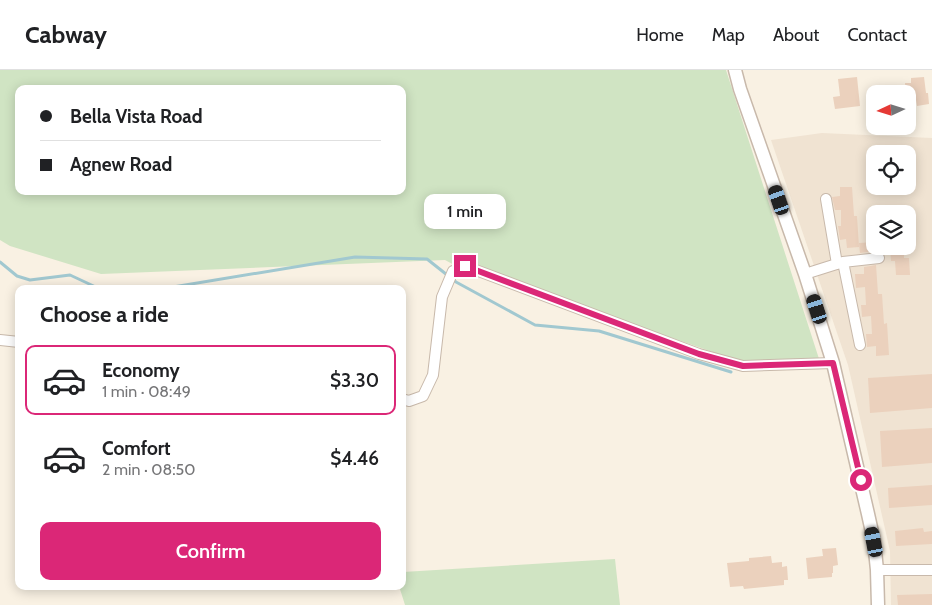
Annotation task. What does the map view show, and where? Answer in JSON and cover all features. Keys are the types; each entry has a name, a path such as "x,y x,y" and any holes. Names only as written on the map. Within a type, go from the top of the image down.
{"street":[{"path":"735,70 805,274 833,363 874,542 878,605"},
{"path":"826,199 860,345"},
{"path":"805,274 840,263 879,258"},
{"path":"406,400 409,401 423,396 434,375 442,297 453,272 465,266 699,354 743,366 833,363"},
{"path":"0,340 15,342"},
{"path":"876,570 932,570"}],"shaded area":[{"path":"822,133 932,138 932,605 891,605 890,551 848,365 771,140"}],"green space":[{"path":"0,70 726,70 821,365 744,363 464,265 458,267 445,260 101,274 10,246 0,240"},
{"path":"615,559 620,605 405,605 400,590 406,590 406,572"}],"building":[{"path":"857,77 860,106 835,109 833,97 840,96 838,79"},
{"path":"924,77 929,104 917,106 916,85 905,85 905,83 911,83 911,78"},
{"path":"840,187 852,187 854,216 857,216 859,247 847,248 846,239 840,240 838,226 841,226 841,210 835,210 832,197 840,196"},
{"path":"859,243 866,243 866,252 860,253"},
{"path":"891,255 904,255 904,258 909,258 910,275 896,275 895,261 891,261"},
{"path":"876,265 878,294 882,294 884,324 887,323 889,355 876,356 876,346 867,347 866,334 872,334 871,316 862,317 861,305 866,305 865,287 856,288 855,274 864,274 864,267"},
{"path":"932,374 932,408 870,413 868,378"},
{"path":"932,428 932,463 882,467 880,431"},
{"path":"932,485 932,505 889,508 888,488"},
{"path":"923,528 924,532 932,531 932,544 896,546 895,531"},
{"path":"836,548 838,565 833,566 832,577 808,579 806,558 823,556 822,549"},
{"path":"771,556 772,563 782,562 782,567 787,566 788,580 784,580 784,585 744,589 743,586 730,587 727,563"},
{"path":"932,594 932,605 898,605 897,595"}],"waterway":[{"path":"185,285 355,257 427,259 456,282 535,325 599,331 731,372"},
{"path":"0,262 17,276 30,280 70,275 91,285"}],"route":[{"path":"465,266 699,354 743,366 833,363 861,480"}]}
